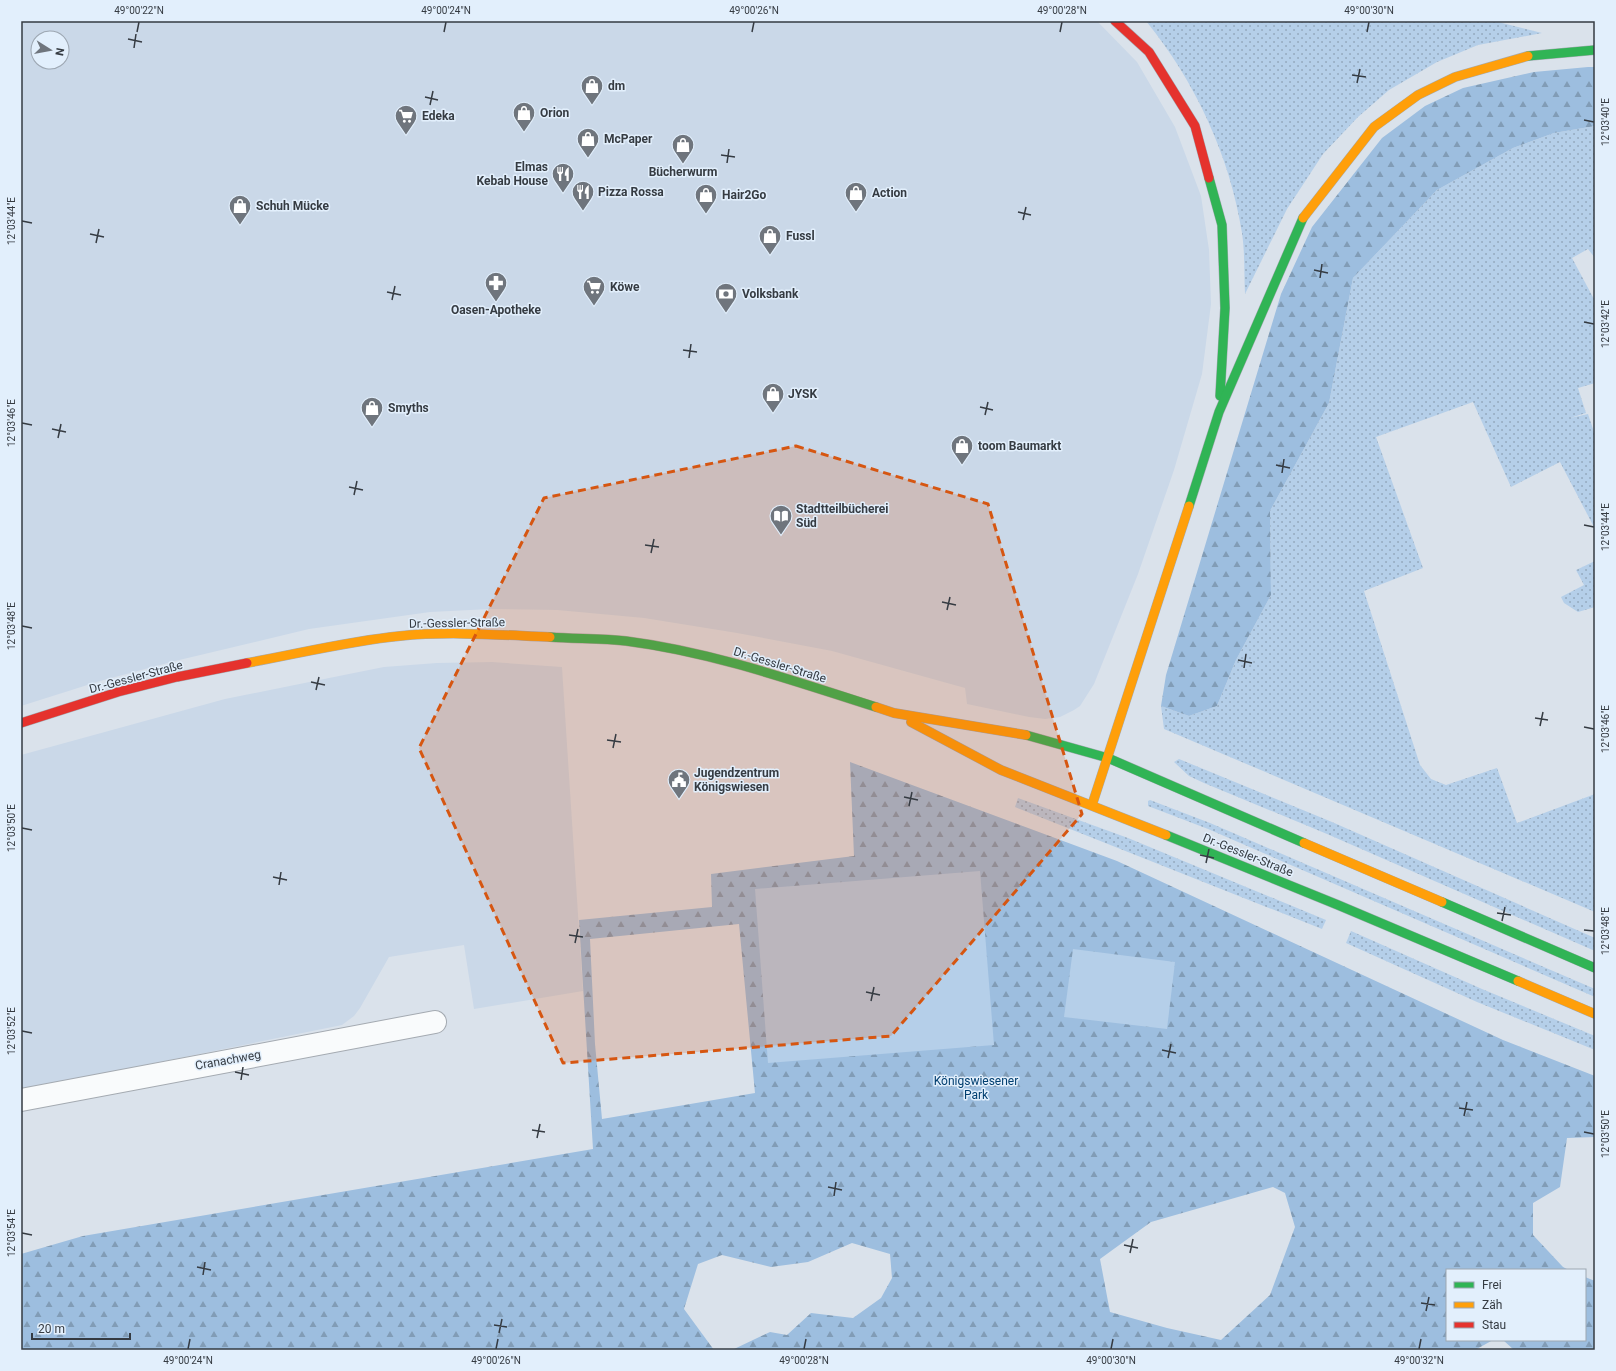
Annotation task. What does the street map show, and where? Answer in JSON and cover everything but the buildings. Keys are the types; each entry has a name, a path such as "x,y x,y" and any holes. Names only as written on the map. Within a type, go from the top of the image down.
{"main road":[{"path":"1115,21 1148,52 1195,126 1222,225 1225,308 1219,412"},
{"path":"1092,805 1219,412 1304,216 1374,127 1418,95 1455,77 1532,55 1595,50"},
{"name":"Dr.-Gessler-Straße","path":"21,723 118,692 185,676 352,643 400,636 458,633 625,641 671,649 743,665 894,713 1029,736 1108,758 1595,968"},
{"name":"Dr.-Gessler-Straße","path":"894,713 1001,770 1092,805 1338,905 1595,1014"}],"street":[{"name":"Cranachweg","path":"21,1100 436,1022"}],"highlighted area":[{"path":"796,446 988,504 1082,814 891,1036 563,1063 419,748 544,498"}],"shaded area":[{"path":"21,21 1097,21 1137,62 1175,127 1201,196 1209,250 1211,304 1202,374 1174,470 1138,574 1094,684 1080,706 1074,710 1060,717 1045,719 1029,717 967,704 965,688 832,651 737,633 644,618 557,610 490,609 430,612 309,629 175,661 100,681 21,706"},
{"path":"1146,21 1494,21 1542,33 1478,45 1437,62 1389,90 1358,117 1323,154 1287,209 1245,294 1242,233 1229,176 1219,148 1195,94 1164,44"},
{"path":"1595,126 1595,258 1588,249 1572,258 1595,301 1595,383 1578,388 1586,413 1570,418 1588,414 1595,435 1595,529 1560,462 1511,487 1473,402 1376,437 1423,568 1364,591 1420,765 1431,779 1446,785 1497,768 1517,823 1595,794 1595,912 1164,729 1161,706 1189,716 1217,706 1236,660 1271,595 1270,511 1329,403 1353,278 1437,190 1513,148 1554,133"},
{"path":"1595,561 1595,607 1578,612 1564,603 1561,597 1584,585 1576,570"},
{"path":"492,662 562,667 583,991 474,1009 464,945 389,957 360,1008 354,1016 342,1025 21,1090 21,755 225,699 384,667 437,663"},
{"path":"1179,759 1332,822 1595,938 1595,951 1327,834 1204,783 1189,776 1174,762"},
{"path":"1018,798 1128,838 1326,920 1322,929 1015,807"},
{"path":"1150,800 1210,823 1595,989 1595,997 1208,829 1148,806 1148,801"},
{"path":"980,871 994,1045 768,1063 755,889"},
{"path":"1351,931 1482,989 1595,1036 1595,1050 1477,1002 1346,943"},
{"path":"1073,949 1175,962 1167,1029 1064,1017"}],"green space":[{"path":"1595,67 1595,126 1554,133 1513,148 1437,190 1353,278 1329,403 1270,511 1271,595 1236,660 1217,706 1189,716 1161,706 1166,675 1281,294 1312,227 1382,138 1425,106 1463,88 1534,72"},
{"name":"Königswiesener Park","path":"850,762 1117,861 1503,1040 1595,1076 1595,1137 1567,1138 1560,1187 1533,1203 1533,1235 1563,1267 1567,1269 1446,1269 1446,1341 1491,1341 1475,1350 732,1350 770,1332 787,1335 811,1313 853,1318 881,1298 892,1278 890,1254 852,1243 808,1262 771,1267 722,1255 698,1264 684,1309 714,1350 21,1350 21,1254 83,1236 593,1149 579,920 712,907 711,874 854,856","holes":["739,924 755,1093 602,1119 595,1044 590,939","1273,1187 1285,1193 1295,1227 1270,1295 1221,1340 1167,1328 1110,1312 1100,1259 1151,1222"]},
{"path":"1586,1277 1595,1281 1595,1350 1514,1350 1504,1341 1586,1341"}],"traffic: fast":[{"path":"1528,56 1595,50"},
{"path":"1209,178 1222,225 1225,308 1220,396"},
{"path":"1189,506 1219,412 1303,218"},
{"path":"550,637 626,641 690,652 752,668 876,707"},
{"path":"1026,735 1108,758 1304,843"},
{"path":"1166,835 1338,905 1518,981"},
{"path":"1442,902 1595,968"}],"traffic: slow":[{"path":"1303,218 1374,127 1418,95 1455,77 1528,56"},
{"path":"1092,805 1189,506"},
{"path":"247,663 342,644 400,636 494,634 550,637"},
{"path":"876,707 894,713 1026,735"},
{"path":"911,722 1001,770 1166,835"},
{"path":"1304,843 1442,902"},
{"path":"1518,981 1595,1014"}],"traffic: jam":[{"path":"1115,21 1149,52 1195,126 1209,178"},
{"path":"21,723 118,692 177,677 247,663"}],"place":[{"name":"dm","path":"592,106"},
{"name":"Orion","path":"524,132"},
{"name":"Edeka","path":"406,136"},
{"name":"McPaper","path":"588,158"},
{"name":"Bücherwurm","path":"683,164"},
{"name":"Elmas Kebab House","path":"563,194"},
{"name":"Pizza Rossa","path":"583,212"},
{"name":"Action","path":"856,212"},
{"name":"Hair2Go","path":"706,214"},
{"name":"Schuh Mücke","path":"240,226"},
{"name":"Fussl","path":"770,256"},
{"name":"Oasen-Apotheke","path":"496,302"},
{"name":"Köwe","path":"594,306"},
{"name":"Volksbank","path":"726,314"},
{"name":"JYSK","path":"773,414"},
{"name":"Smyths","path":"372,428"},
{"name":"toom Baumarkt","path":"962,466"},
{"name":"Stadtteilbücherei Süd","path":"781,536"},
{"name":"Jugendzentrum Königswiesen","path":"679,800"}]}
